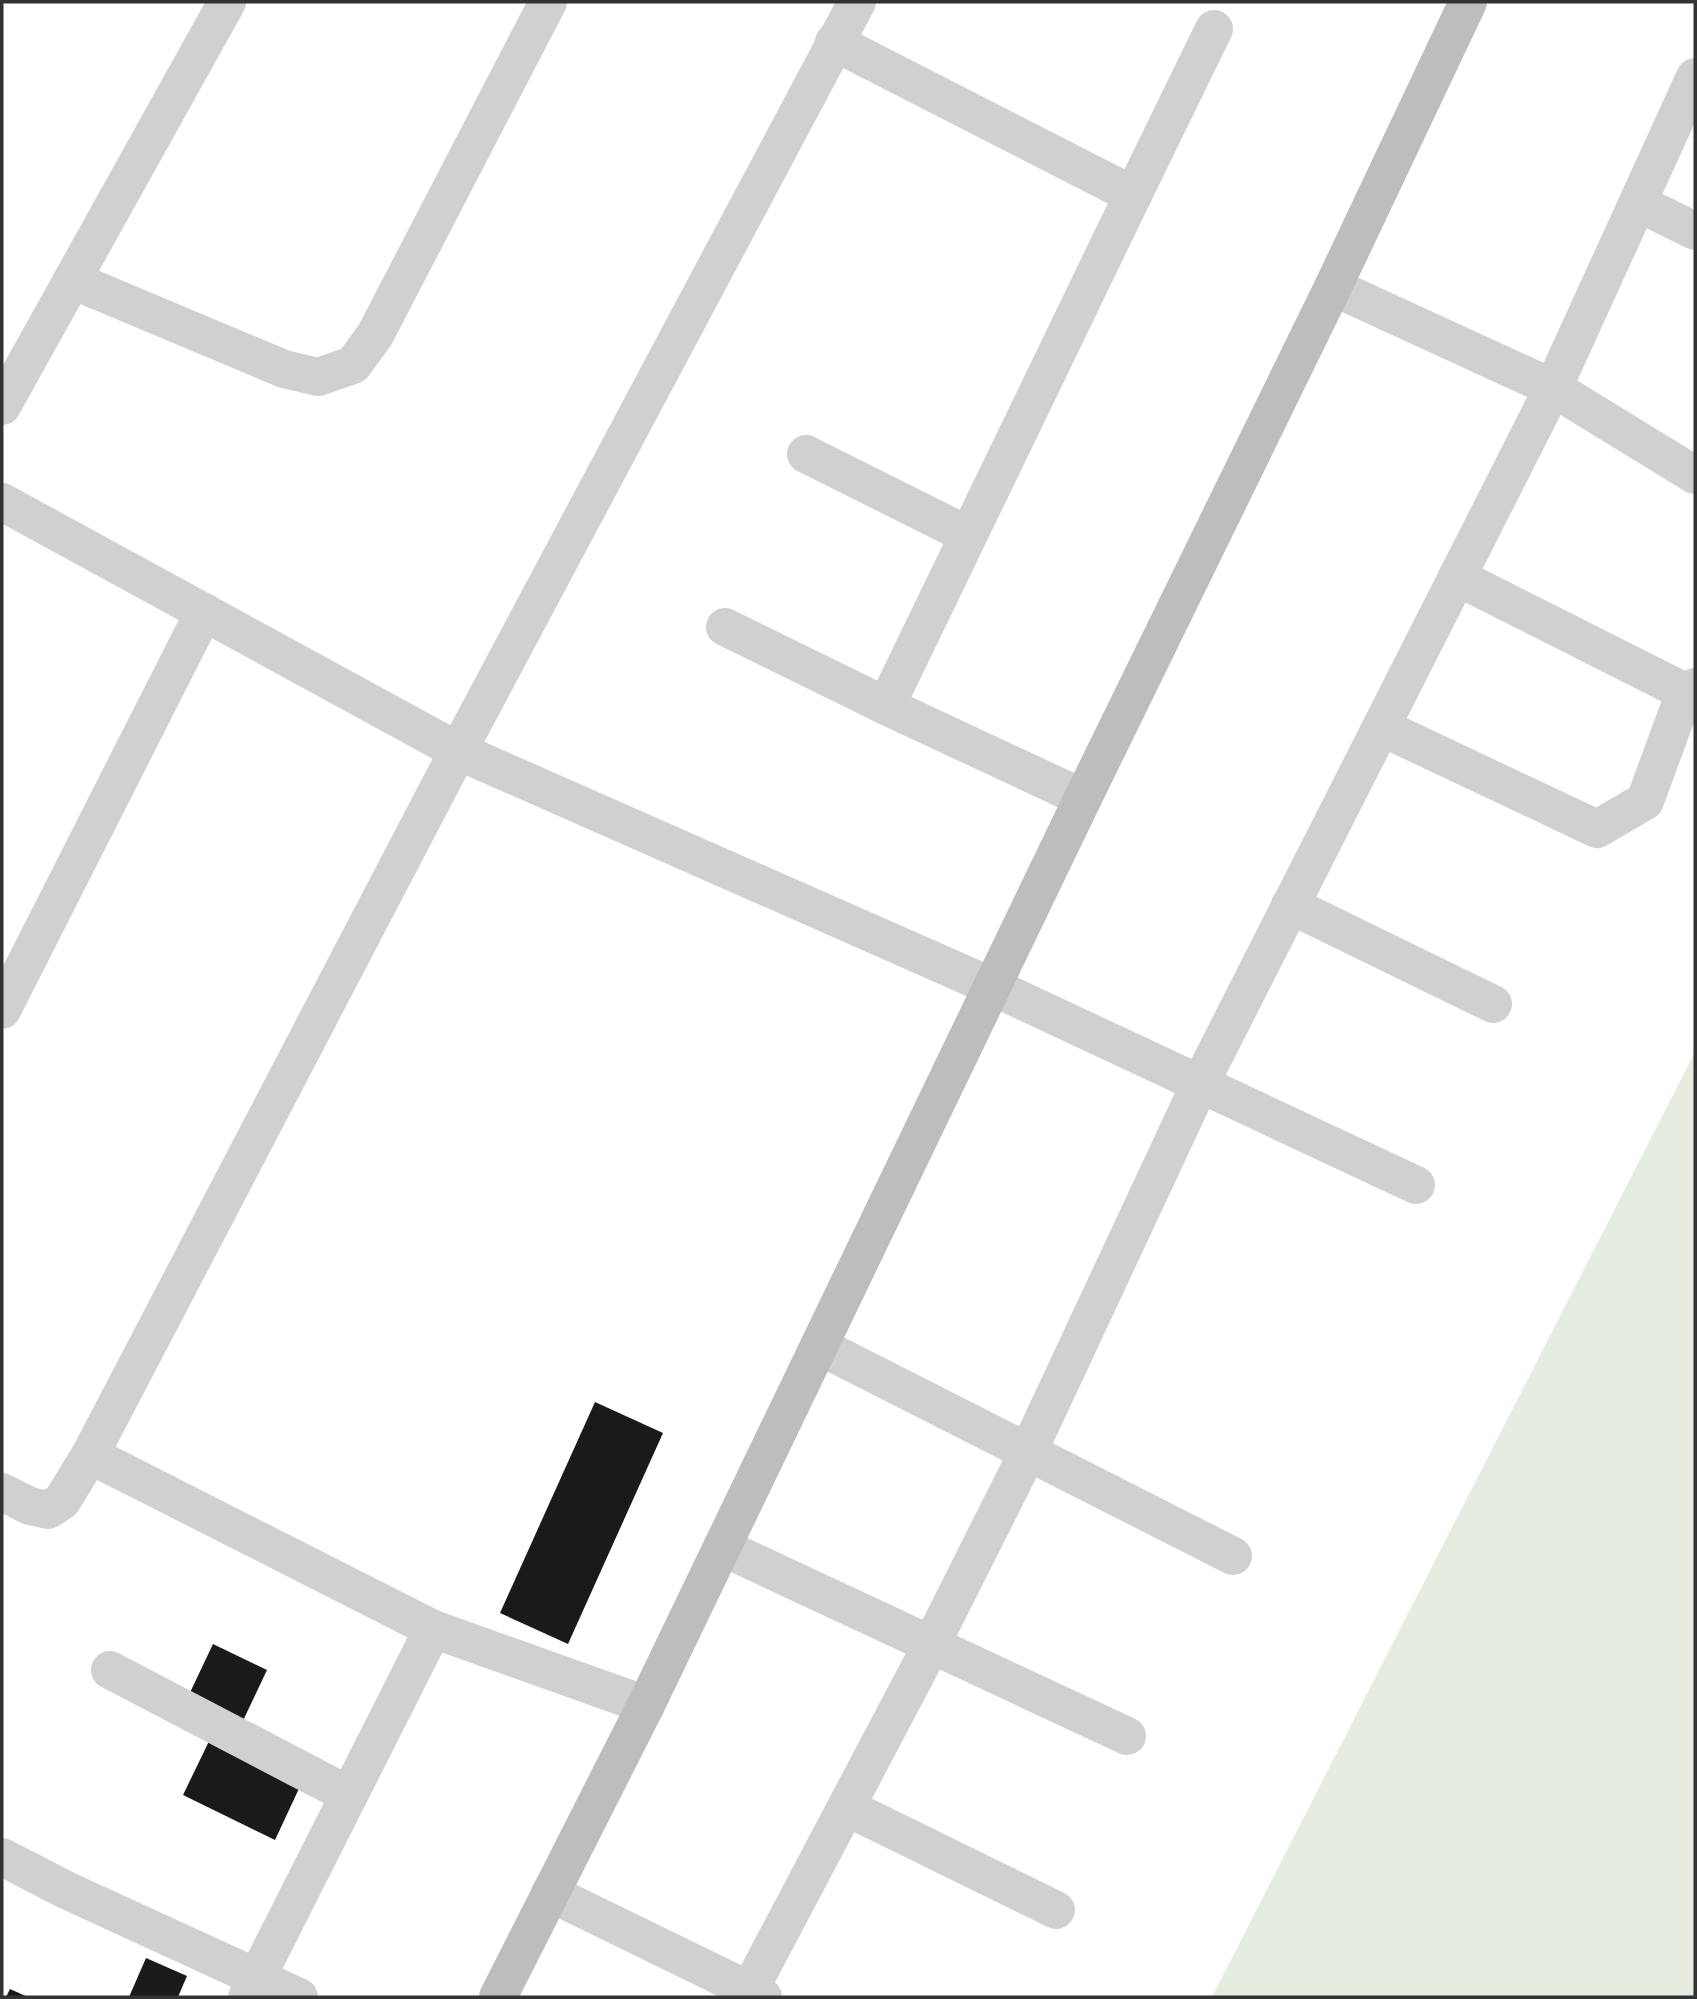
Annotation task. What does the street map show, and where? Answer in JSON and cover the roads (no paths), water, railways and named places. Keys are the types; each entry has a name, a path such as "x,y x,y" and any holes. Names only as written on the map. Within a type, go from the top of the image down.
{"street":[{"path":"2,406 227,2"},
{"path":"72,280 284,369 318,377 352,365 375,335 548,2"},
{"path":"2,1492 30,1506 48,1510 62,1501 90,1455 458,751 834,42 858,2"},
{"path":"498,1997 646,1705 1083,798 1333,287 1468,2"},
{"path":"886,706 1214,29"},
{"path":"834,42 1133,195"},
{"path":"550,1894 756,1994 846,1807 1028,1452 1200,1084 1553,388 1695,77"},
{"path":"1637,203 1695,231"},
{"path":"1333,287 1553,388 1695,475"},
{"path":"806,454 968,535"},
{"path":"2,502 458,751 993,987 1416,1185"},
{"path":"1381,727 1597,829 1645,801 1690,689 1457,577"},
{"path":"2,1010 204,612"},
{"path":"725,627 1083,798"},
{"path":"1290,905 1493,1004"},
{"path":"819,1346 1233,1556"},
{"path":"90,1455 433,1629 646,1705"},
{"path":"722,1547 930,1646 1127,1735"},
{"path":"252,1987 433,1629"},
{"path":"110,1670 349,1795"},
{"path":"846,1807 1056,1910"},
{"path":"2,1857 252,1987 299,1997"}]}
